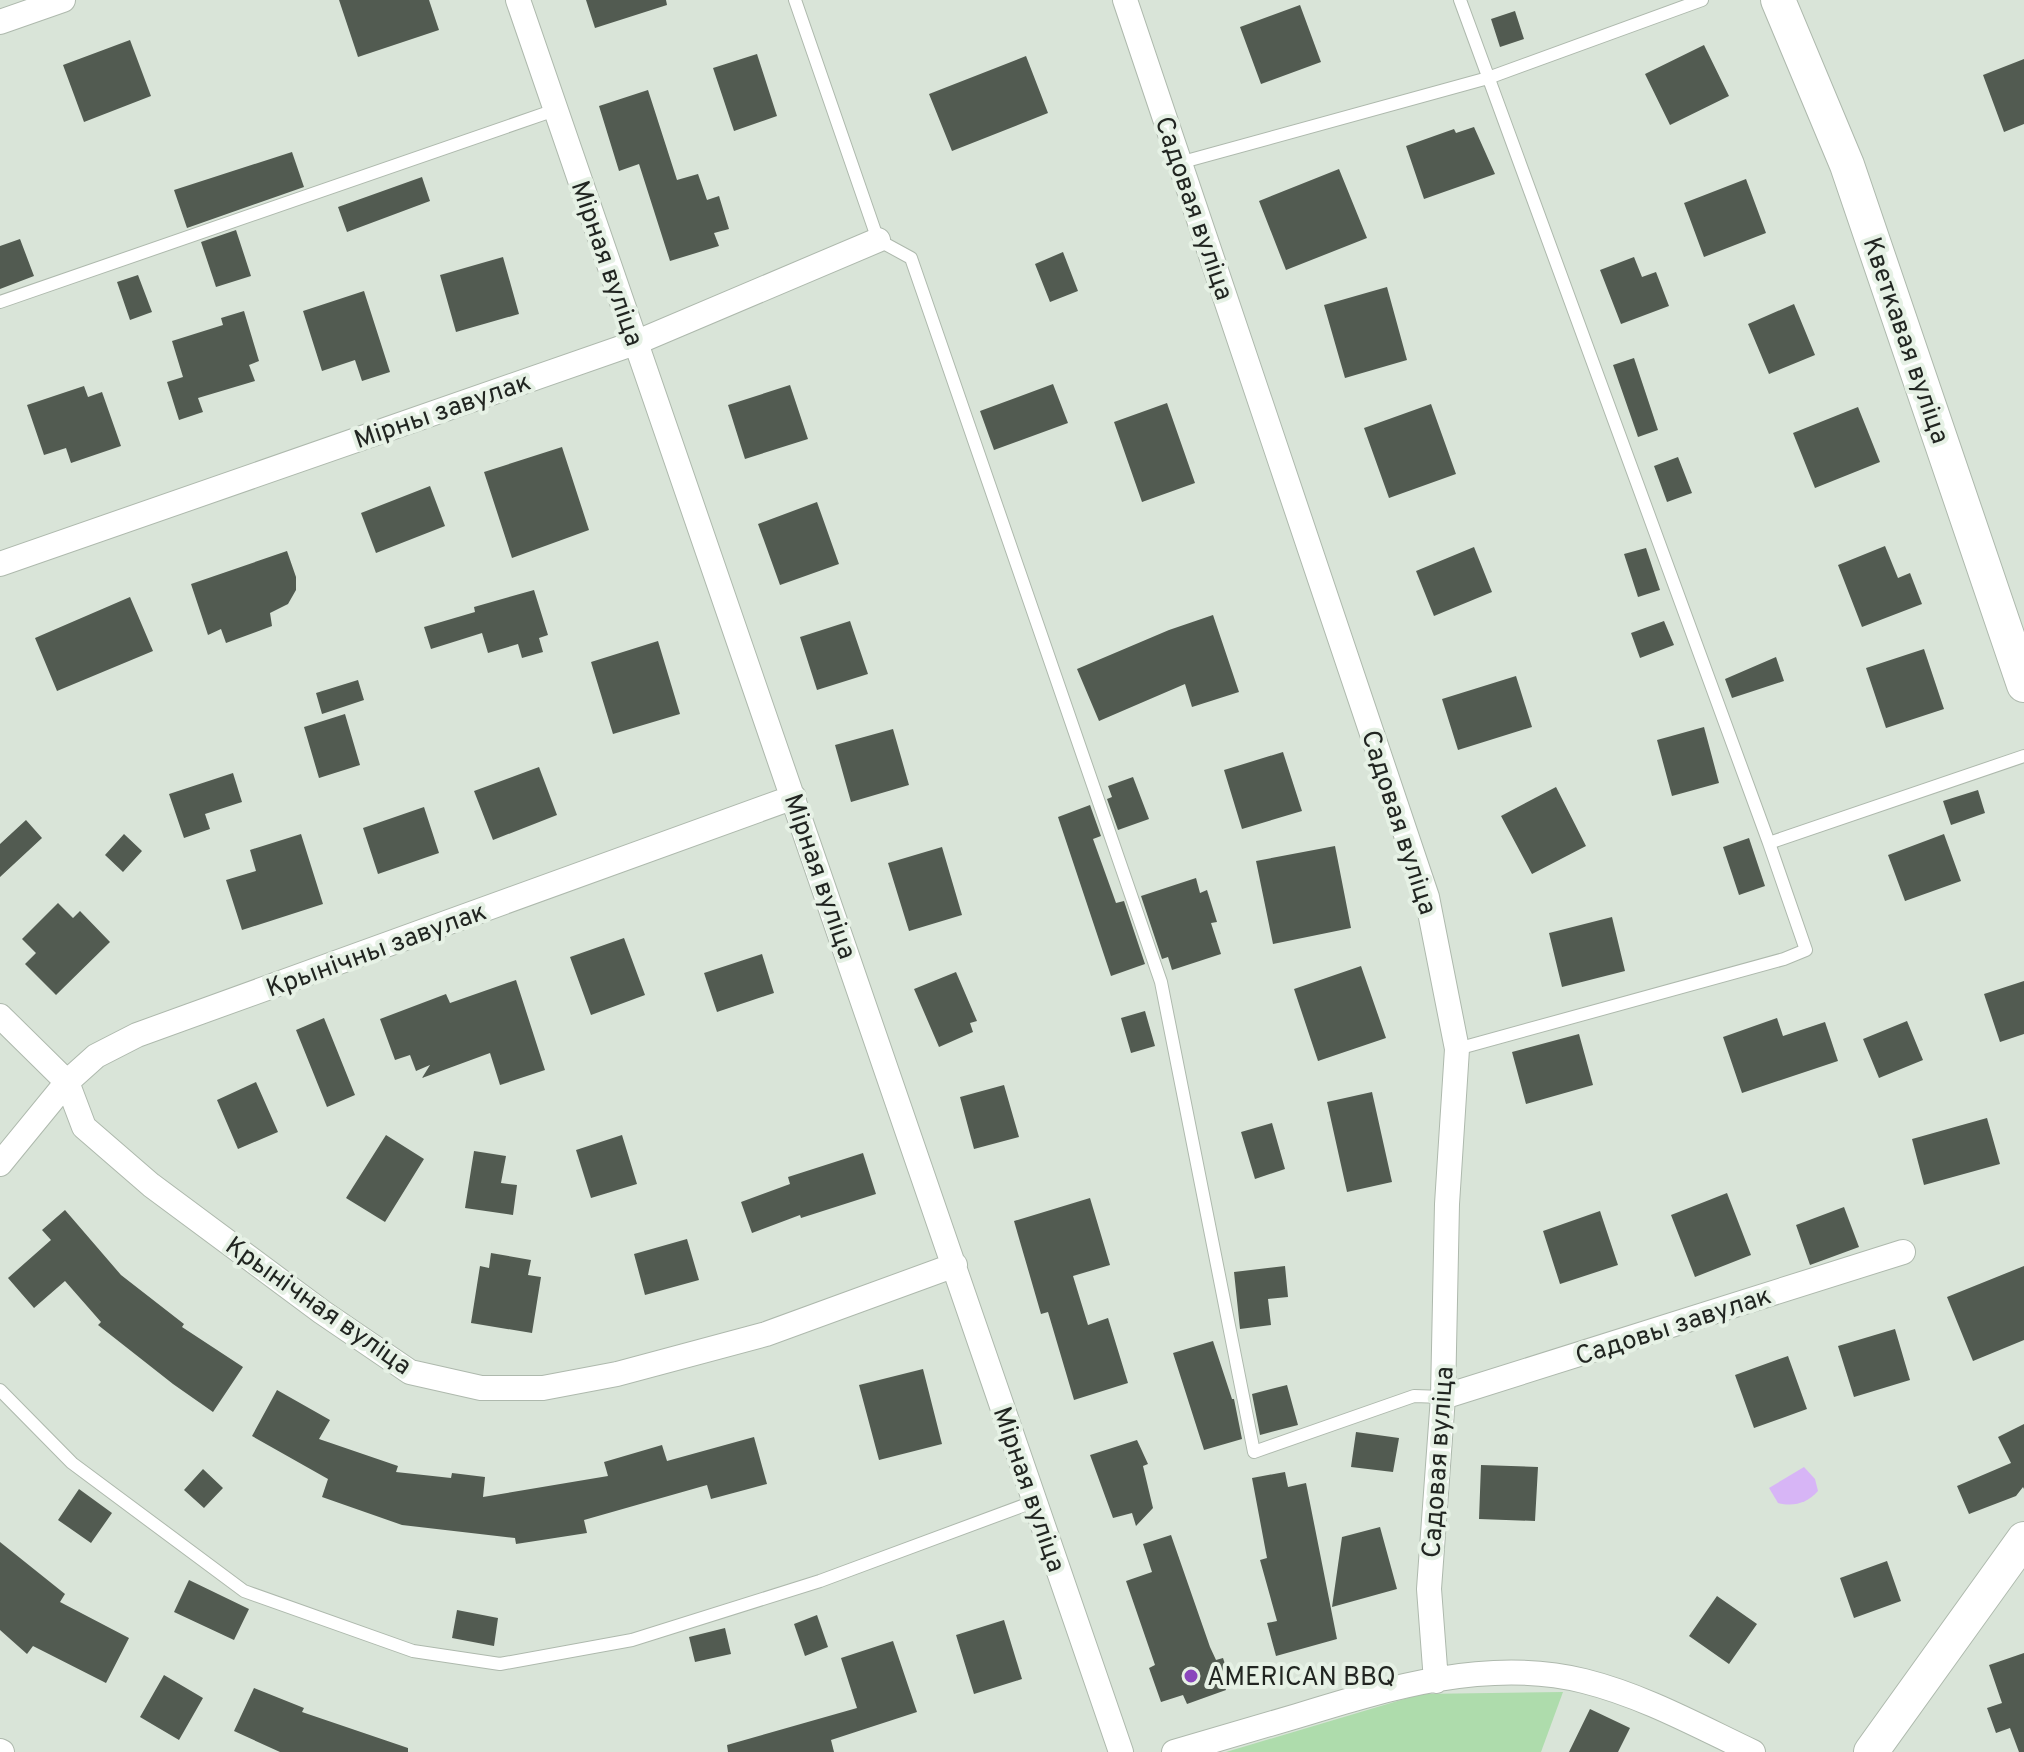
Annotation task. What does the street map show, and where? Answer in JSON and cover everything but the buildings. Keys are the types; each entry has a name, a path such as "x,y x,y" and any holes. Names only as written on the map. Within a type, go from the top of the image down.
{"street":[{"path":"0,22 63,0"},
{"name":"Мірная вуліца","path":"518,0 1121,1752"},
{"name":"Садовая вуліца","path":"1125,0 1427,897 1457,1049 1447,1204 1443,1397 1429,1589 1436,1681"},
{"name":"Кветкавая вуліца","path":"1778,0 1847,165 2024,685"},
{"name":"Мірны завулак","path":"0,564 635,343 878,240"},
{"name":"Крынічны завулак","path":"0,1164 67,1082 96,1056 137,1035 794,797"},
{"name":"Крынічная вуліца","path":"0,1016 67,1082 84,1127 151,1185 310,1303 410,1372 481,1388 543,1388 617,1374 766,1334 955,1265"},
{"name":"Садовы завулак","path":"1443,1397 1903,1252"},
{"path":"1871,1752 2024,1539"},
{"path":"1174,1752 1390,1688 1488,1674 1536,1673 1584,1681 1650,1702 1753,1752"}],"lane":[{"path":"795,0 878,240 911,258 1161,982 1254,1452 1414,1396 1443,1397"},
{"path":"1457,1049 1784,959 1806,950 1460,0"},
{"path":"1179,163 1488,78 1702,0"},
{"path":"0,302 555,110"},
{"path":"1769,843 2024,756"},
{"path":"0,1390 72,1463 244,1591 413,1651 500,1664 632,1640 820,1581 1033,1502"}],"green space":[{"path":"1563,1692 1541,1752 1226,1752 1421,1694"}],"shaded area":[{"path":"1804,1467 1815,1479 1818,1491 1800,1503 1778,1503 1769,1488"}],"place":[{"name":"AMERICAN BBQ","path":"1191,1676"}]}
